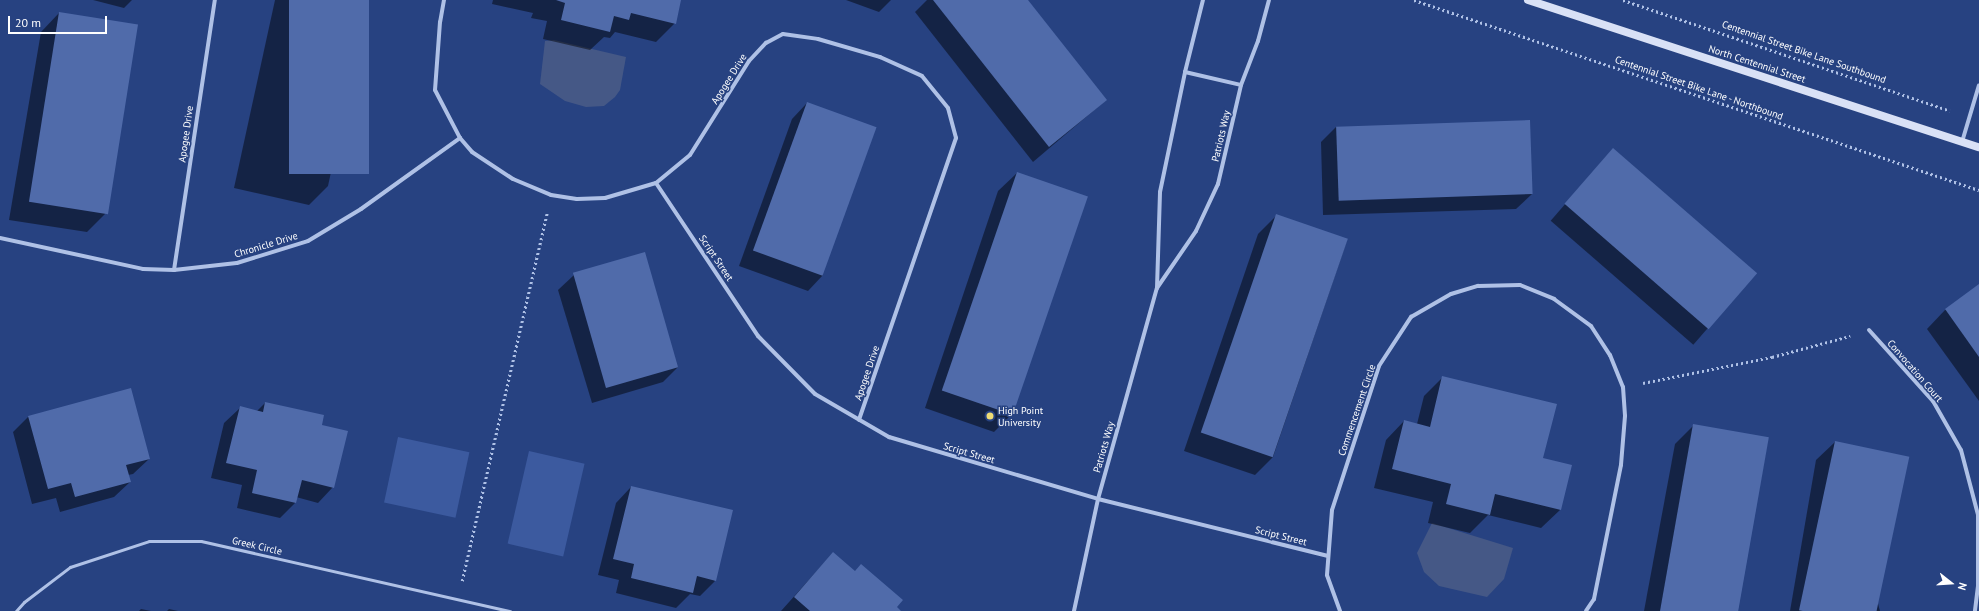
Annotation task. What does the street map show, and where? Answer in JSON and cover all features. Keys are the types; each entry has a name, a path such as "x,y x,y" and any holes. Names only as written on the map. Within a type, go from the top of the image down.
{"main road":[{"name":"North Centennial Street","path":"1528,0 1979,147"}],"street":[{"name":"Apogee Drive","path":"174,270 215,0"},
{"name":"Apogee Drive","path":"444,0 440,22 435,90 460,138 472,152 513,180 551,195 577,199 605,198 656,183 690,155 748,61 766,43 783,34 818,38 880,57 922,76 948,108 956,138 859,420"},
{"name":"Patriots Way","path":"1074,611 1098,499 1156,288 1160,192 1185,72 1203,0"},
{"name":"Patriots Way","path":"1156,288 1196,230 1218,184 1241,85 1258,41 1270,0"},
{"path":"1185,72 1241,85"},
{"path":"1962,142 1979,85"},
{"name":"Chronicle Drive","path":"0,238 143,269 174,270 237,263 308,241 361,209 460,138"},
{"name":"Script Street","path":"656,183 758,336 815,394 889,438 1098,499 1328,556"},
{"name":"Commencement Circle","path":"1328,556 1332,510 1379,366 1412,317 1451,294 1478,286 1520,285 1554,300 1591,326 1610,355 1623,387 1625,416 1621,465 1594,599 1586,611"},
{"name":"Convocation Court","path":"1869,330 1933,401 1961,450 1978,515 1978,586 1974,611"},
{"path":"1328,556 1327,575 1340,611"}],"lane":[{"name":"Greek Circle","path":"16,611 24,602 70,567 148,541 201,542 510,611"}],"path":[{"name":"Centennial Street Bike Lane - Northbound","path":"1414,0 1979,190"},
{"name":"Centennial Street Bike Lane Southbound","path":"1623,0 1970,117"},
{"path":"458,600 551,195"},
{"path":"1623,387 1772,357 1869,330"}],"shaded area":[{"path":"554,40 626,57 620,90 615,97 604,106 586,107 565,101 540,84 545,41"},
{"path":"398,437 469,452 455,518 384,503"},
{"path":"529,451 585,464 563,556 508,544"},
{"path":"1432,523 1513,548 1504,579 1487,597 1439,586 1424,572 1417,553"}],"building":[{"path":"289,0 369,0 369,174 289,174"},
{"path":"556,0 681,0 676,24 631,13 629,20 614,16 610,32 561,20 565,3"},
{"path":"933,0 1028,0 1107,100 1049,147"},
{"path":"59,12 138,25 108,214 29,202"},
{"path":"807,102 877,127 822,276 753,250"},
{"path":"1530,120 1533,194 1339,201 1336,127"},
{"path":"1613,148 1757,273 1709,329 1564,204"},
{"path":"1017,172 1088,196 1013,415 942,390"},
{"path":"1276,214 1348,239 1273,457 1201,432"},
{"path":"645,252 678,367 606,388 573,273"},
{"path":"1979,284 1979,357 1945,309"},
{"path":"1442,376 1557,404 1543,458 1572,465 1561,510 1495,494 1490,515 1446,504 1451,484 1392,469 1404,420 1430,427"},
{"path":"131,388 150,459 126,465 131,482 75,497 71,483 48,489 28,416"},
{"path":"265,402 324,415 322,425 348,431 334,488 302,480 296,503 252,493 257,470 226,463 240,406 263,412"},
{"path":"1693,424 1769,437 1738,611 1660,611"},
{"path":"1835,441 1909,457 1877,611 1799,610"},
{"path":"631,486 733,510 716,581 697,576 693,593 631,578 634,564 613,559"},
{"path":"833,552 855,571 861,564 903,600 897,607 901,611 810,611 794,597"}],"place":[{"name":"High Point University","path":"990,416"}]}
